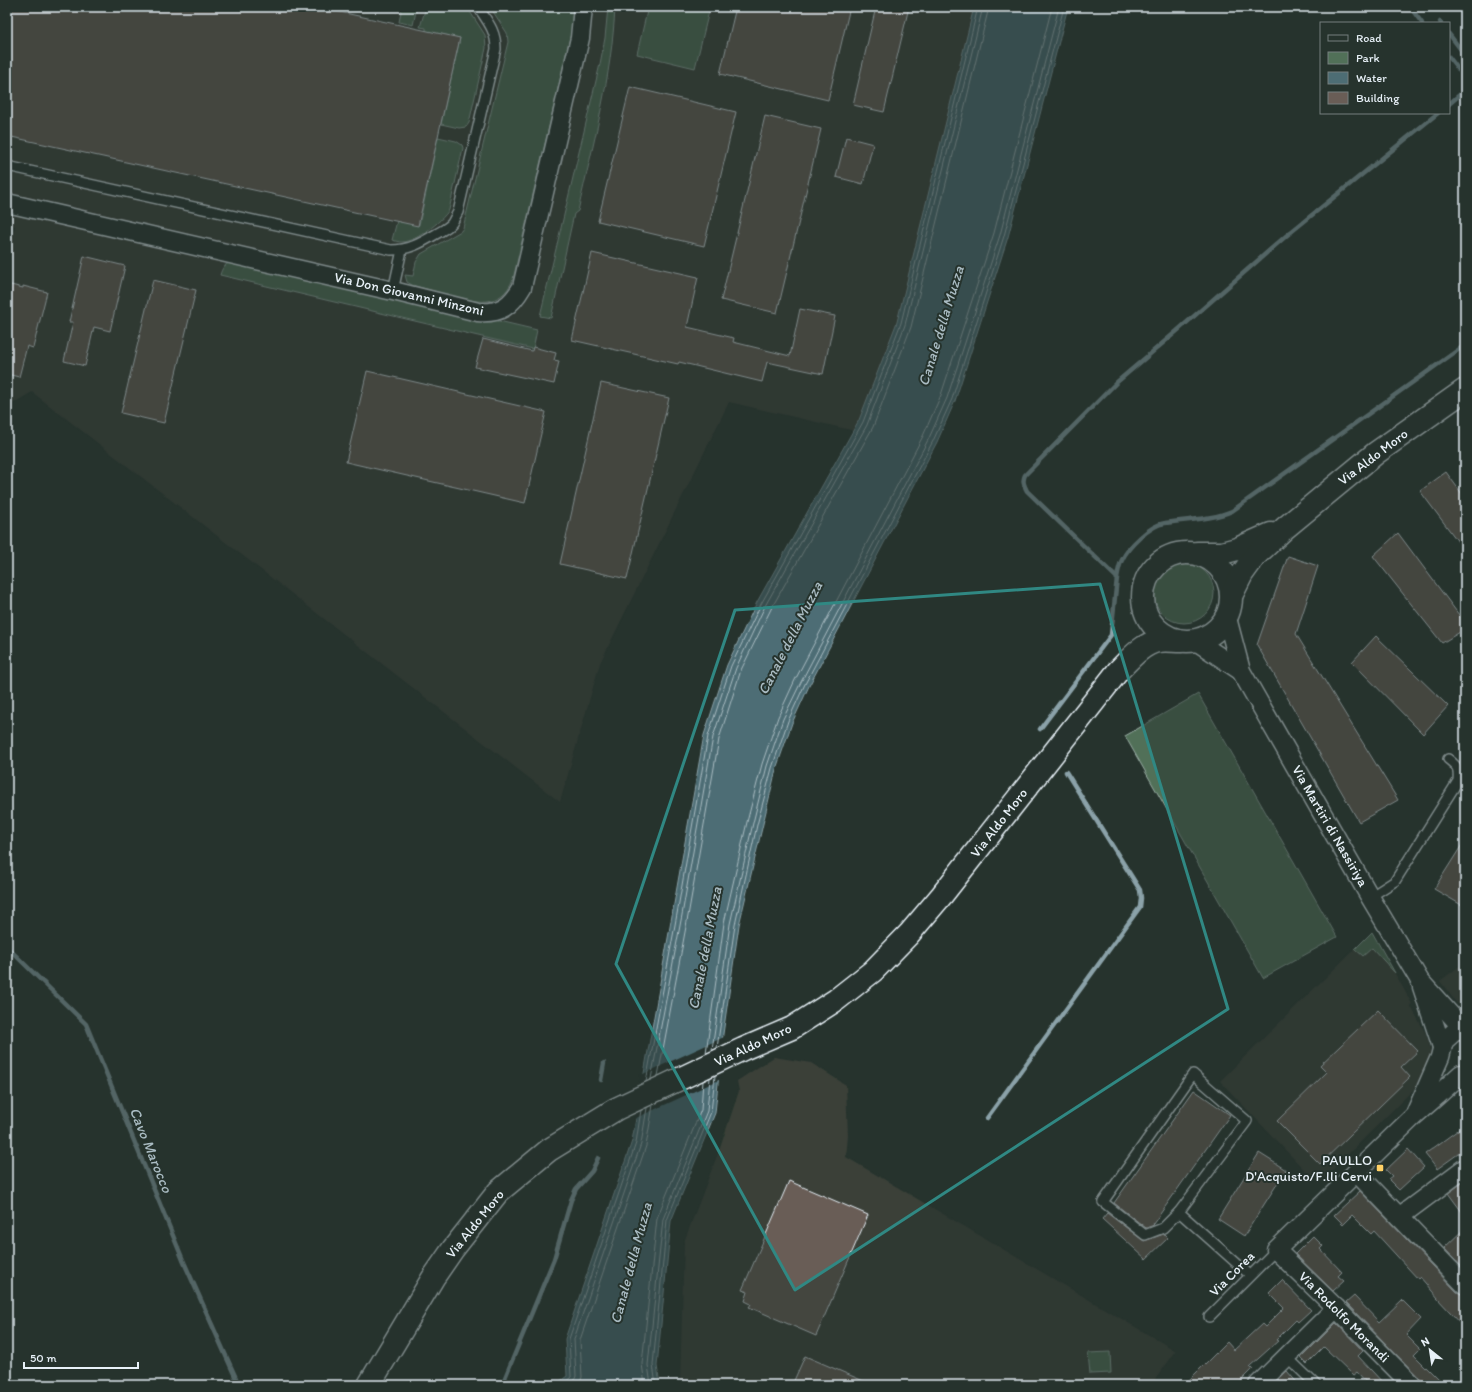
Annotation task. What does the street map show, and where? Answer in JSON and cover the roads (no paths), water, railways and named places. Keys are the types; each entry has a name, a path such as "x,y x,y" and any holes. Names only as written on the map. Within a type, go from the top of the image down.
{"street":[{"name":"Via Don Giovanni Minzoni","path":"7,203 393,290 478,312 488,313 499,311 509,305 522,287 580,38 583,7"},
{"name":"Via Aldo Moro","path":"368,1385 433,1278 453,1249 498,1192 549,1150 616,1109 743,1049 792,1028 836,1000 873,971 909,934 942,895 1118,671 1132,657 1157,641 1188,641 1206,638 1214,633 1227,618 1231,606 1232,594 1242,574 1255,556 1285,528 1376,453 1465,390"},
{"name":"Via Aldo Moro","path":"1188,641 1170,638 1160,633 1147,616 1143,596 1144,587 1152,570 1158,564 1175,555 1222,553 1237,549 1285,528"},
{"name":"Via Aldo Moro","path":"1194,553 1210,559 1217,564 1227,578 1232,594"},
{"name":"Via Aldo Moro","path":"1118,671 1134,639 1144,606"},
{"name":"Via Martiri di Nassiriya","path":"1227,618 1241,670 1370,897 1420,981 1465,1029"},
{"name":"Via Martiri di Nassiriya","path":"1188,641 1241,670"},
{"name":"Via Martiri di Nassiriya","path":"1420,981 1441,1049 1442,1059 1447,1068 1453,1072 1463,1074"},
{"path":"1415,1115 1440,1057 1444,1041 1450,1034 1465,1029"},
{"path":"1276,1250 1415,1115 1463,1074"},
{"path":"1399,1217 1465,1168"},
{"path":"1356,1172 1465,1285"},
{"name":"Via Rodolfo Morandi","path":"1276,1250 1412,1385"},
{"path":"1258,1385 1336,1308"}],"lane":[{"path":"7,166 391,250 402,250 418,245 441,232 451,224 458,212 496,49 496,38 494,32 478,7"},
{"path":"393,290 402,250"},
{"path":"1370,897 1395,881 1458,780 1459,770 1448,759"},
{"path":"1193,1074 1247,1121 1179,1212 1163,1228 1145,1235 1103,1202 1193,1074"},
{"path":"1179,1212 1250,1276"},
{"name":"Via Corea","path":"1209,1317 1276,1250"},
{"path":"1287,1357 1316,1385"}],"water":[{"name":"Canale della Muzza","path":"974,7 1068,7 1008,237 955,401 937,442 809,686 792,723 776,769 739,925 723,1034 715,1113 671,1221 657,1366 660,1385 555,1385 567,1376 565,1339 632,1141 704,735 727,665 757,602 859,420 897,322"}],"waterway":[{"path":"1410,7 1421,22"},
{"path":"1450,35 1465,55"},
{"path":"1450,58 1465,78"},
{"path":"1450,103 1463,92 1465,87"},
{"path":"1040,729 1111,635 1117,578 1027,491 1024,483 1025,475 1117,382 1286,236 1437,114"},
{"path":"1117,578 1120,564 1125,555 1134,543 1146,532 1165,523 1208,518 1232,511 1465,345"},
{"path":"987,1118 1140,907 1140,890 1066,772"},
{"name":"Cavo Marocco","path":"7,947 86,1024 183,1260 239,1385"},
{"path":"601,1080 604,1063"},
{"path":"502,1385 554,1259 571,1200 576,1189 592,1171 598,1158"}],"place":[{"name":"PAULLO D'Acquisto/F.lli Cervi","path":"1380,1168"}]}
